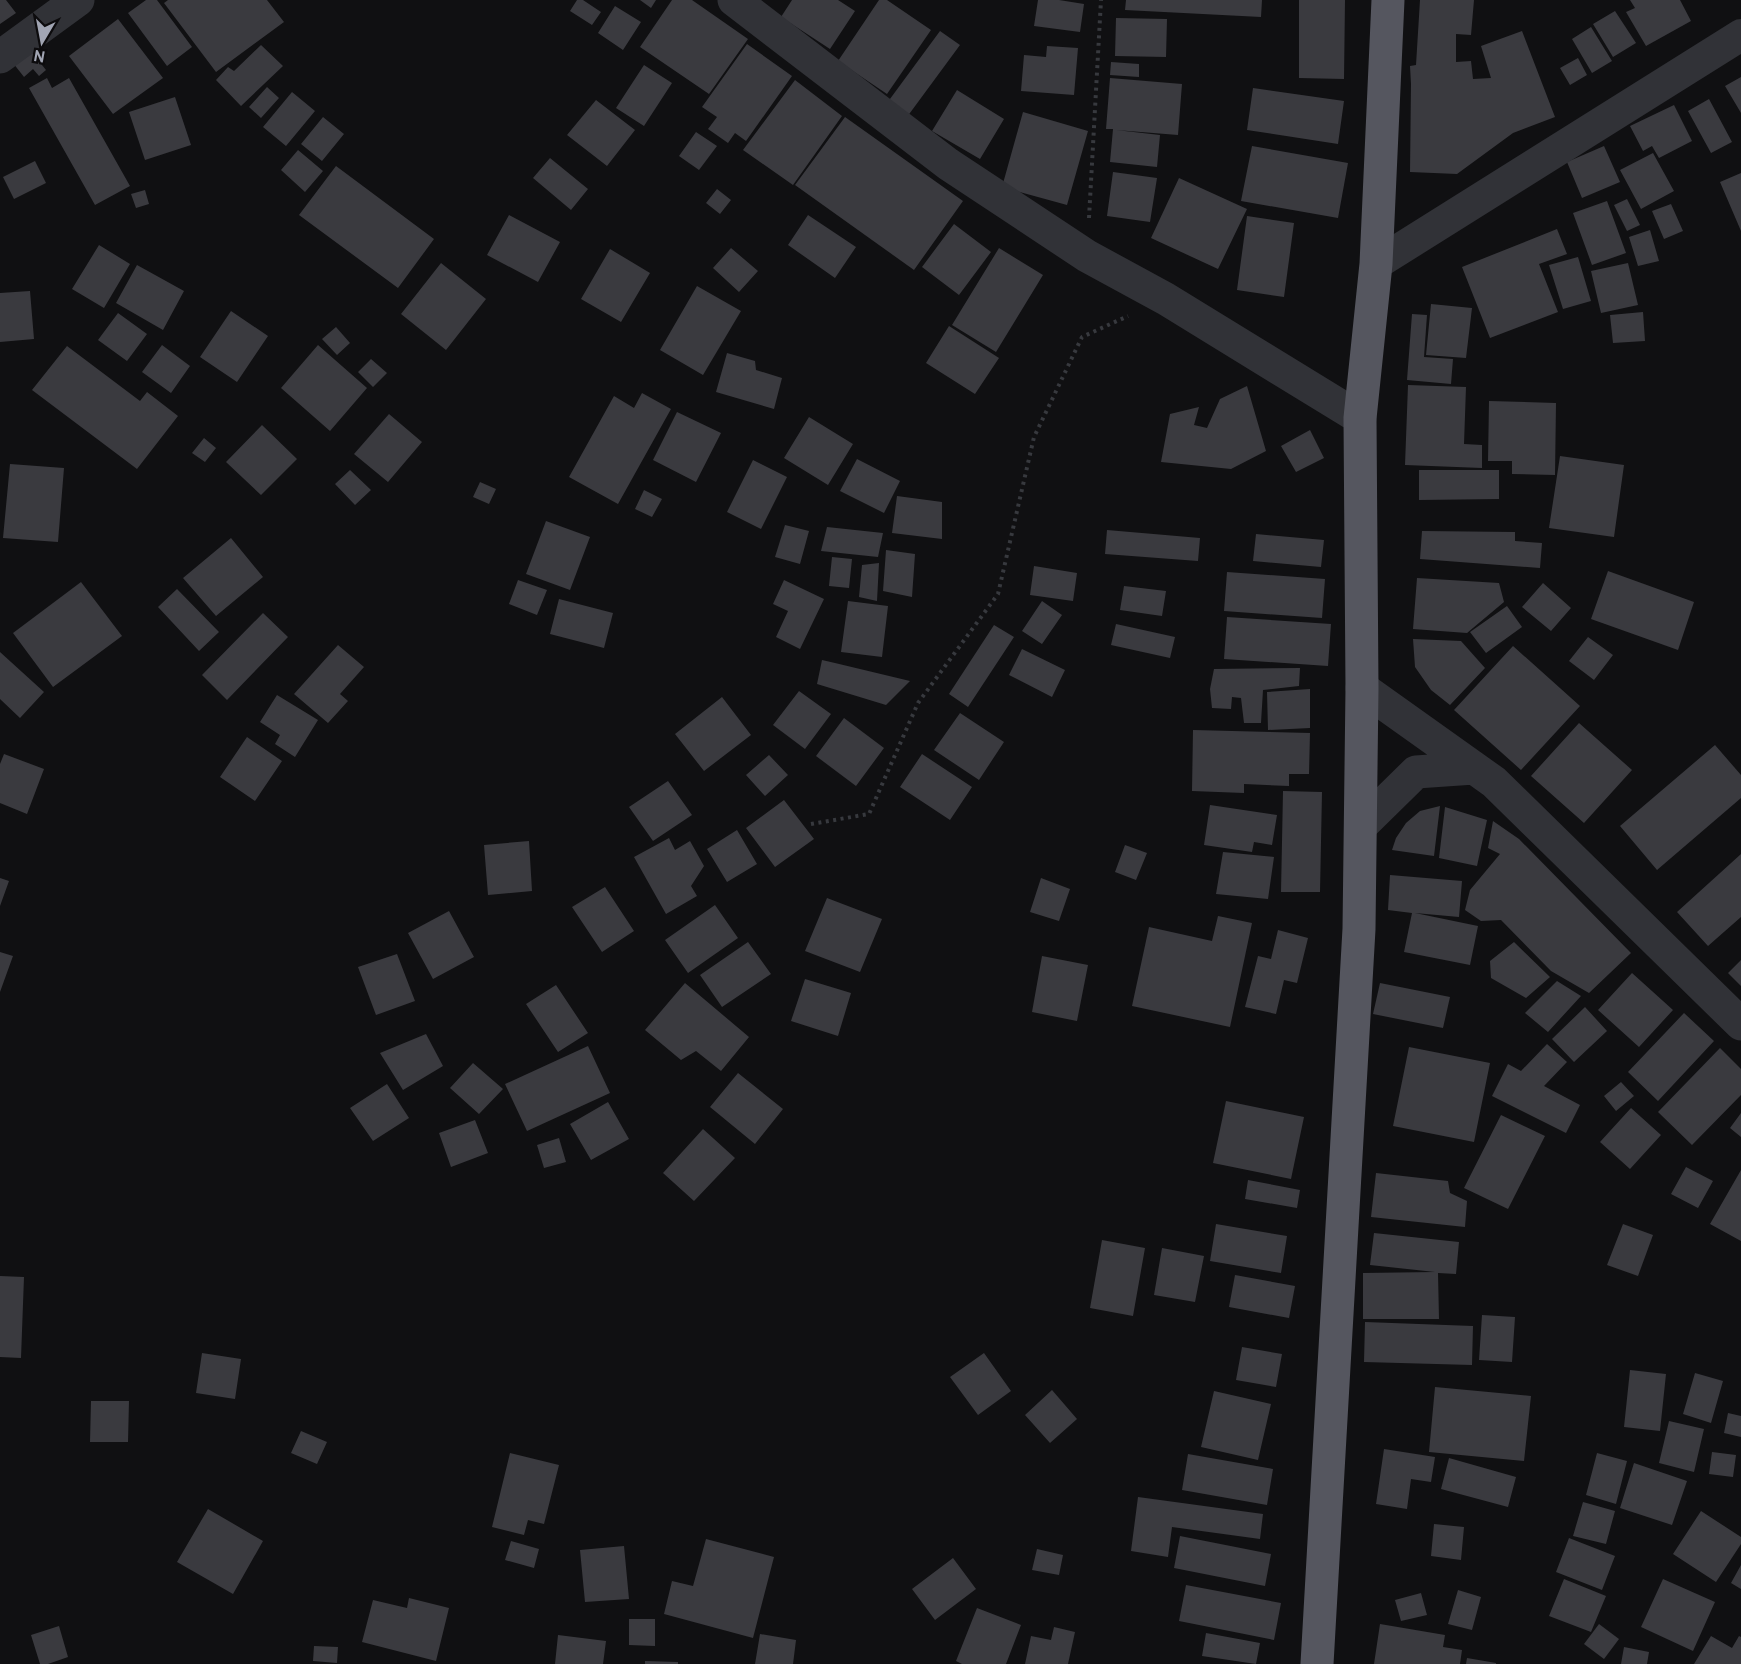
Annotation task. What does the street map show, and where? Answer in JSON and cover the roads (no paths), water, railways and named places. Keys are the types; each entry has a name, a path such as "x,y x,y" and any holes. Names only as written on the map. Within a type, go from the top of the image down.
{"highway":[{"path":"1317,1664 1359,929 1362,688 1360,418 1376,264 1388,0"}],"street":[{"path":"0,57 78,0"},
{"path":"734,0 948,164 1088,256 1166,299 1360,418"},
{"path":"1376,264 1741,35"},
{"path":"1362,688 1494,782 1741,1024"},
{"path":"1361,826 1416,772 1474,768"}]}
